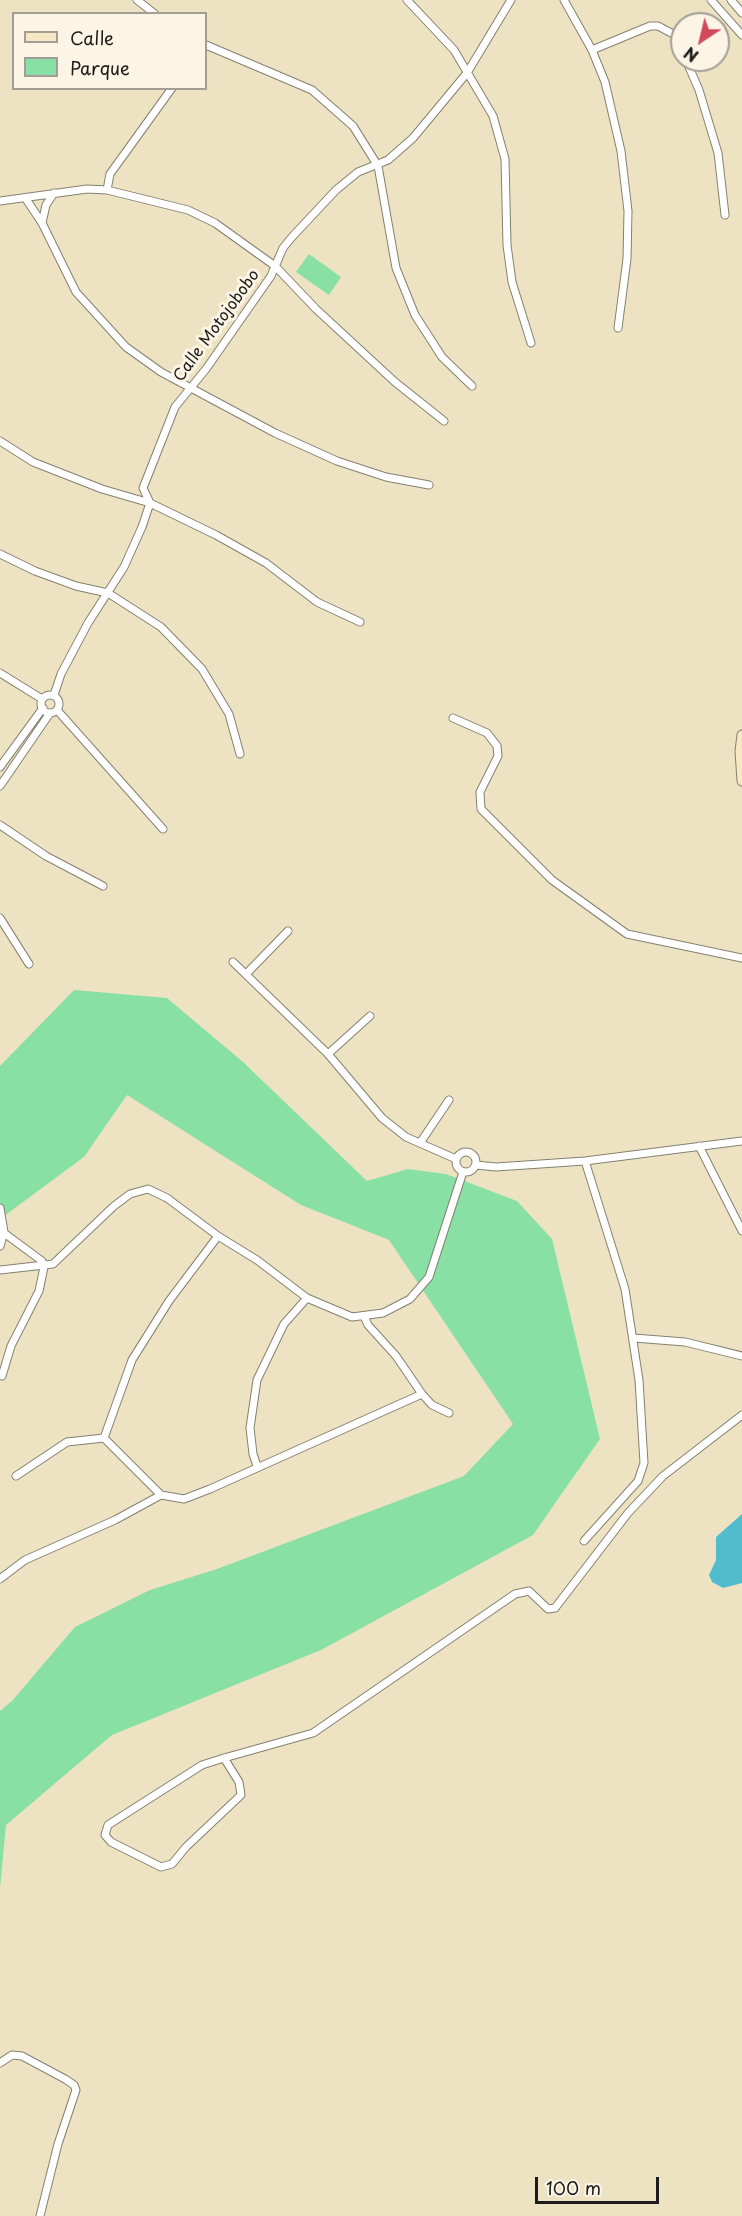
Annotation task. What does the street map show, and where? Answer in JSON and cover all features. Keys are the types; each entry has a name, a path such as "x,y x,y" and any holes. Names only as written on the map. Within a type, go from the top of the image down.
{"street":[{"path":"137,0 152,12"},
{"path":"407,0 443,35 493,116 505,159 507,245 512,282 531,343"},
{"name":"Calle Motojobobo","path":"54,695 61,675 88,623 124,567 150,503 143,488 150,465 175,407 226,341 271,276 283,248 336,190 358,172 378,166 413,138 467,73 511,0"},
{"path":"564,0 592,50 605,82 621,151 628,211 627,259 618,328"},
{"path":"711,0 742,35"},
{"path":"731,0 742,13"},
{"path":"592,50 650,26 670,32"},
{"path":"207,45 312,90 336,108 353,126 378,166 391,246 406,296 427,336 442,357 472,386"},
{"path":"691,72 718,153 725,215"},
{"path":"107,190 110,174 171,90"},
{"path":"0,201 26,199 54,193 107,190 160,202 197,214 241,239 275,266 324,316 395,382 444,421"},
{"path":"42,223 46,206 54,193"},
{"path":"26,199 42,223 76,292 126,347 162,372 275,433 337,461 386,477 429,485"},
{"path":"0,441 33,462 62,474 150,503 266,563 317,602 360,622"},
{"path":"0,554 75,586 108,593 161,627 202,669 229,714 240,754"},
{"path":"0,673 42,699 163,829"},
{"path":"0,767 59,701 54,695 42,699"},
{"path":"0,786 50,710"},
{"path":"453,718 487,733 497,746 498,756 480,792 481,809 552,880 627,934 742,958"},
{"path":"742,735 740,751 742,781"},
{"path":"0,825 46,856 103,886"},
{"path":"0,918 29,964"},
{"path":"247,973 288,931"},
{"path":"233,962 247,973 328,1054 382,1118 406,1137 456,1159"},
{"path":"328,1054 370,1016"},
{"path":"420,1143 449,1100"},
{"path":"476,1165 496,1167 585,1161 742,1141"},
{"path":"699,1146 742,1231"},
{"path":"469,1152 475,1157 476,1165 471,1171 463,1172 457,1167 456,1159 461,1153 469,1152"},
{"path":"584,1542 638,1481 644,1462 639,1380 625,1289 585,1161"},
{"path":"0,1270 44,1267 53,1264 114,1206 139,1191 148,1189 167,1198 218,1236 257,1260 307,1298 340,1313 364,1316 383,1313 410,1299 429,1277 463,1172"},
{"path":"0,1208 2,1231 0,1246"},
{"path":"2,1231 42,1261 44,1267 39,1291 11,1346 2,1376"},
{"path":"104,1438 132,1360 169,1301 218,1236"},
{"path":"257,1466 250,1428 257,1380 284,1324 307,1298"},
{"path":"364,1316 368,1325 396,1356 422,1394 432,1405 448,1413"},
{"path":"634,1338 685,1342 742,1356"},
{"path":"16,1476 67,1442 104,1438 121,1452 161,1495 184,1499 422,1394"},
{"path":"224,1758 239,1782 241,1795 186,1847 172,1864 161,1867 111,1842 105,1835 108,1825 202,1765 224,1758 313,1733 521,1591 536,1595 548,1609 555,1608 628,1513 656,1484 702,1443 742,1415"},
{"path":"0,1579 25,1560 115,1520 161,1495"},
{"path":"0,2063 12,2055 22,2056 65,2079 74,2085 76,2090 58,2144 40,2216"}],"green space":[{"path":"309,254 341,277 329,295 296,272"},
{"path":"74,990 167,998 243,1062 367,1181 408,1169 446,1174 517,1201 552,1239 600,1439 533,1535 321,1650 112,1735 6,1825 0,1888 0,1711 12,1701 75,1627 150,1590 217,1569 464,1476 513,1424 389,1240 301,1205 127,1095 84,1157 0,1219 0,1066"}],"water":[{"path":"742,1514 742,1583 723,1588 712,1582 709,1575 716,1560 716,1537"}]}
